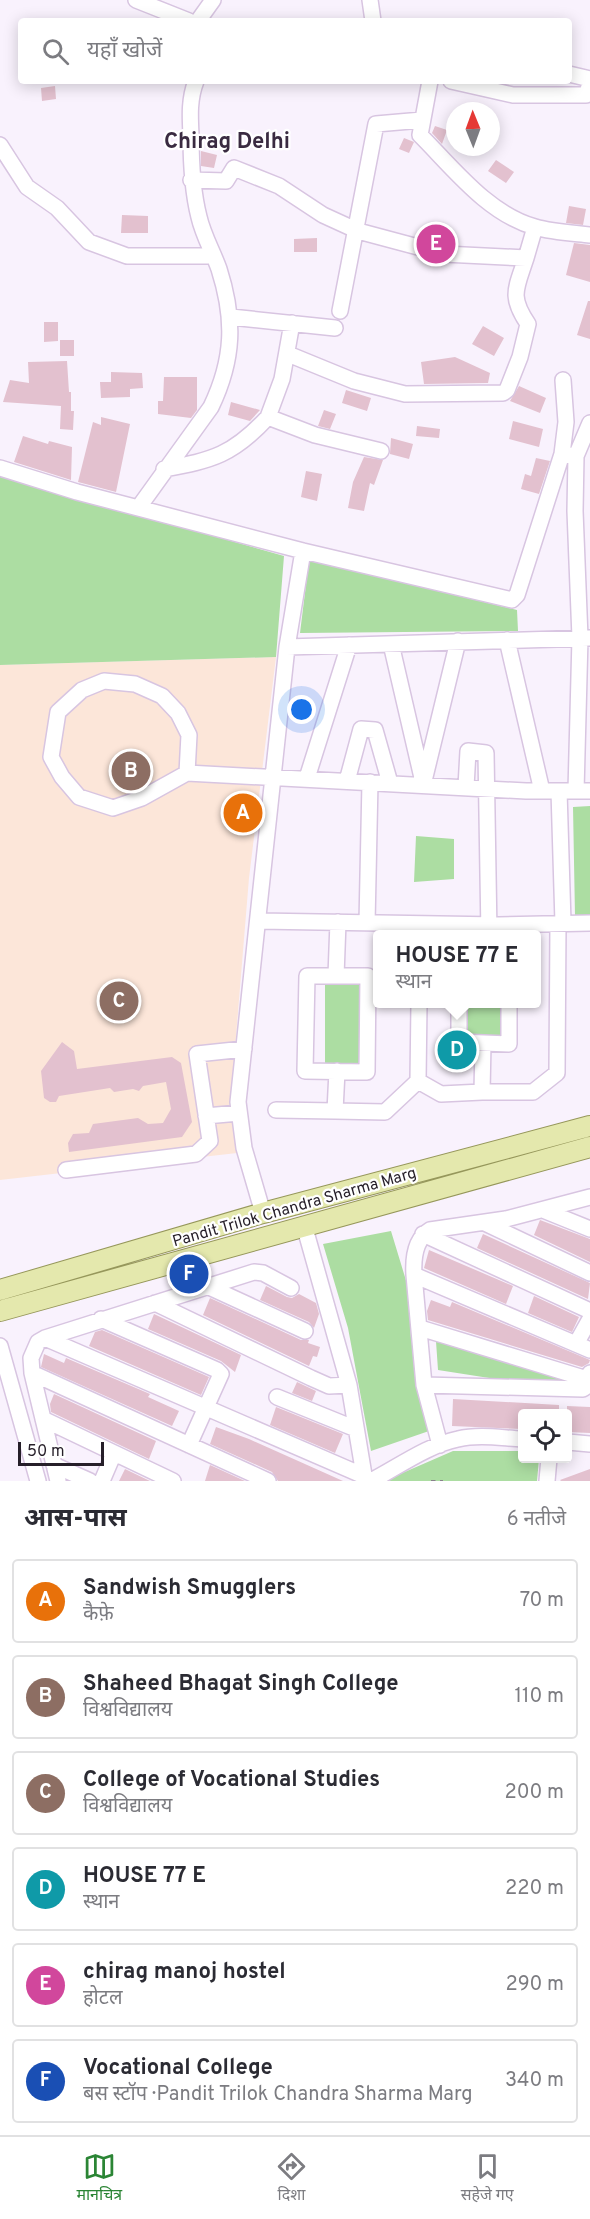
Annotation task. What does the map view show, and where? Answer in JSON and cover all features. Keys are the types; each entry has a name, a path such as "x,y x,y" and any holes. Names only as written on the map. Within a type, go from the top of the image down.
{"main road":[{"name":"Pandit Trilok Chandra Sharma Marg","path":"0,1290 263,1213 590,1126"},
{"name":"Pandit Trilok Chandra Sharma Marg","path":"0,1311 590,1147"}],"street":[{"path":"136,0 181,18"},
{"path":"200,18 213,0"},
{"path":"370,0 373,18"},
{"path":"572,75 590,79"},
{"path":"139,507 164,469 211,407 219,389 231,340 231,317 200,220 192,180 190,96 195,84"},
{"path":"429,84 420,135 477,192 508,217 535,227 590,236"},
{"path":"464,84 513,95 586,95 590,84"},
{"path":"340,311 358,231 376,124 423,120"},
{"path":"0,145 27,187 57,208 89,242 127,256 213,256"},
{"path":"192,180 226,181 234,168 279,186 323,215 358,231 444,254 526,258"},
{"path":"288,354 354,381 405,394 503,393 507,390 515,373 528,324 516,306 515,296 535,227"},
{"path":"231,317 335,328"},
{"path":"164,469 222,455 246,441 268,417 282,379 292,323"},
{"path":"187,773 189,735 178,713 162,696 135,684 104,681 82,690 58,712 51,757 62,777 79,797 113,808 142,798 187,773 489,789 583,791 585,638 563,380"},
{"path":"268,417 315,435 381,452"},
{"path":"0,468 303,551 512,600 517,594 569,455 590,423"},
{"path":"263,1213 244,1148 238,1102 275,776 287,647 303,551"},
{"path":"287,647 585,638"},
{"path":"507,640 542,791"},
{"path":"423,785 458,641"},
{"path":"391,644 423,785"},
{"path":"307,778 349,645"},
{"path":"347,780 361,729 375,730 390,783"},
{"path":"466,787 468,752 486,753 489,789 490,930"},
{"path":"367,922 370,782"},
{"path":"418,1081 441,1094 533,1092 557,1072 560,791"},
{"path":"259,921 367,922 419,929 490,930 560,923 590,923"},
{"path":"336,976 338,922"},
{"path":"307,976 336,976 368,976 367,1071 305,1071 307,976"},
{"path":"276,1110 385,1112 418,1081 419,1008"},
{"path":"459,1008 459,1042 509,1044 509,1008"},
{"path":"482,1092 483,1043"},
{"path":"66,1170 196,1154 210,1141 197,1054 244,1049"},
{"path":"335,1111 337,1071"},
{"path":"206,1116 239,1113"},
{"path":"440,1444 424,1385 414,1275 417,1247 423,1234 439,1226 485,1223 590,1197"},
{"path":"543,1209 590,1229"},
{"path":"485,1223 590,1273"},
{"path":"304,1225 349,1385 366,1479"},
{"path":"423,1234 590,1311"},
{"path":"58,1481 32,1373 31,1358 38,1342 101,1319 254,1272 263,1273 291,1288"},
{"path":"414,1275 583,1347 590,1319"},
{"path":"207,1286 305,1331"},
{"path":"155,1303 310,1378 329,1386 349,1385"},
{"path":"101,1319 217,1370 221,1374 189,1445"},
{"path":"420,1328 589,1380 583,1389 424,1385"},
{"path":"45,1338 366,1479 440,1444 474,1436 518,1439"},
{"path":"0,1346 38,1481"},
{"path":"32,1373 268,1481"},
{"path":"277,1397 356,1429"},
{"path":"43,1419 173,1481"},
{"path":"572,1442 590,1444"},
{"path":"102,1481 114,1452"},
{"path":"547,1481 549,1463"},
{"path":"54,1465 90,1481"}],"path":[{"path":"431,1481 442,1481"}],"shaded area":[{"path":"276,657 249,878 230,1109 237,1153 0,1180 0,665"}],"green space":[{"path":"0,475 284,556 276,657 0,665"},
{"path":"309,560 517,610 518,631 300,633"},
{"path":"590,806 590,916 575,916 573,807"},
{"path":"416,836 454,839 454,879 414,882"},
{"path":"368,976 367,1072 325,1074 325,977"},
{"path":"465,1008 509,1008 509,1044 466,1044"},
{"path":"391,1231 408,1287 411,1338 429,1431 371,1451 348,1328 323,1244"},
{"path":"435,1327 590,1383 590,1394 438,1370"},
{"path":"453,1451 518,1451 518,1463 539,1463 537,1481 384,1481"}],"building":[{"path":"55,86 56,99 42,101 41,88"},
{"path":"435,126 446,130 442,144 432,133"},
{"path":"404,138 414,142 409,153 399,149"},
{"path":"201,151 217,155 214,168 201,166"},
{"path":"496,160 514,172 506,183 488,171"},
{"path":"569,206 586,209 583,225 566,223"},
{"path":"122,215 148,216 148,233 121,233"},
{"path":"317,238 317,252 294,252 294,239"},
{"path":"574,243 590,245 590,282 566,275"},
{"path":"588,301 590,301 590,339 577,335"},
{"path":"44,322 58,322 58,341 44,342"},
{"path":"483,326 504,338 494,356 472,344"},
{"path":"60,340 74,340 74,356 60,356"},
{"path":"455,357 490,373 488,383 424,384 421,362"},
{"path":"67,361 71,411 74,411 73,430 60,429 61,406 3,402 10,380 29,383 28,362"},
{"path":"111,372 142,373 143,388 130,389 130,397 101,398 100,382 111,382"},
{"path":"164,377 197,377 197,410 191,418 158,414 158,401 163,401"},
{"path":"519,386 546,398 540,413 510,401"},
{"path":"346,390 371,398 367,411 342,403"},
{"path":"231,402 260,410 250,421 228,415"},
{"path":"324,410 336,414 330,429 318,426"},
{"path":"101,417 130,424 116,492 78,482 93,422 101,425"},
{"path":"513,421 543,429 539,447 509,439"},
{"path":"417,426 440,429 439,438 416,436"},
{"path":"23,436 48,444 49,441 72,447 71,480 14,462"},
{"path":"391,438 413,444 409,459 390,454"},
{"path":"364,457 383,460 374,485 370,483 364,511 348,508 353,482"},
{"path":"536,458 550,461 539,494 521,489 525,474 531,476"},
{"path":"306,471 322,474 317,501 301,497"},
{"path":"62,1042 74,1051 77,1069 172,1057 181,1063 192,1122 182,1137 69,1152 68,1143 73,1134 89,1133 93,1124 138,1118 148,1124 163,1123 171,1109 166,1082 143,1086 139,1091 133,1089 114,1092 110,1088 59,1096 56,1102 50,1102 44,1098 41,1071"},
{"path":"540,1220 590,1239 590,1262 534,1235"},
{"path":"483,1234 590,1283 588,1299 477,1248"},
{"path":"429,1250 513,1286 506,1304 424,1268"},
{"path":"266,1286 287,1297 292,1298 299,1294 316,1303 319,1314 314,1328 309,1322 260,1300"},
{"path":"534,1296 579,1317 572,1332 528,1313"},
{"path":"210,1298 301,1340 309,1340 308,1343 320,1347 317,1357 313,1356 309,1366 203,1315"},
{"path":"431,1300 450,1307 452,1302 590,1360 589,1363 582,1367 428,1320 427,1311"},
{"path":"154,1314 241,1355 235,1372 221,1361 148,1329"},
{"path":"102,1330 209,1377 201,1395 89,1346 95,1332"},
{"path":"44,1354 64,1363 66,1358 150,1394 148,1397 179,1411 172,1426 41,1367"},
{"path":"297,1382 316,1391 312,1401 292,1393"},
{"path":"54,1394 156,1441 149,1459 51,1412 50,1404"},
{"path":"453,1399 559,1405 559,1409 518,1409 518,1429 452,1426"},
{"path":"567,1406 590,1407 590,1433 572,1432 572,1409 567,1409"},
{"path":"276,1407 343,1434 335,1453 270,1425"},
{"path":"216,1427 249,1439 343,1481 278,1481 272,1472 210,1444"},
{"path":"210,1465 245,1481 205,1481"},
{"path":"125,1469 150,1481 119,1481"},
{"path":"590,1469 590,1481 560,1480"}],"place":[{"name":"chirag manoj hostel","path":"436,244"},
{"name":"Shaheed Bhagat Singh College","path":"131,771"},
{"name":"Sandwish Smugglers","path":"243,813"},
{"name":"College of Vocational Studies","path":"119,1001"},
{"name":"HOUSE 77 E","path":"457,1050"},
{"name":"Vocational College","path":"189,1274"}],"district":[{"name":"Chirag Delhi","path":"227,140"}]}
